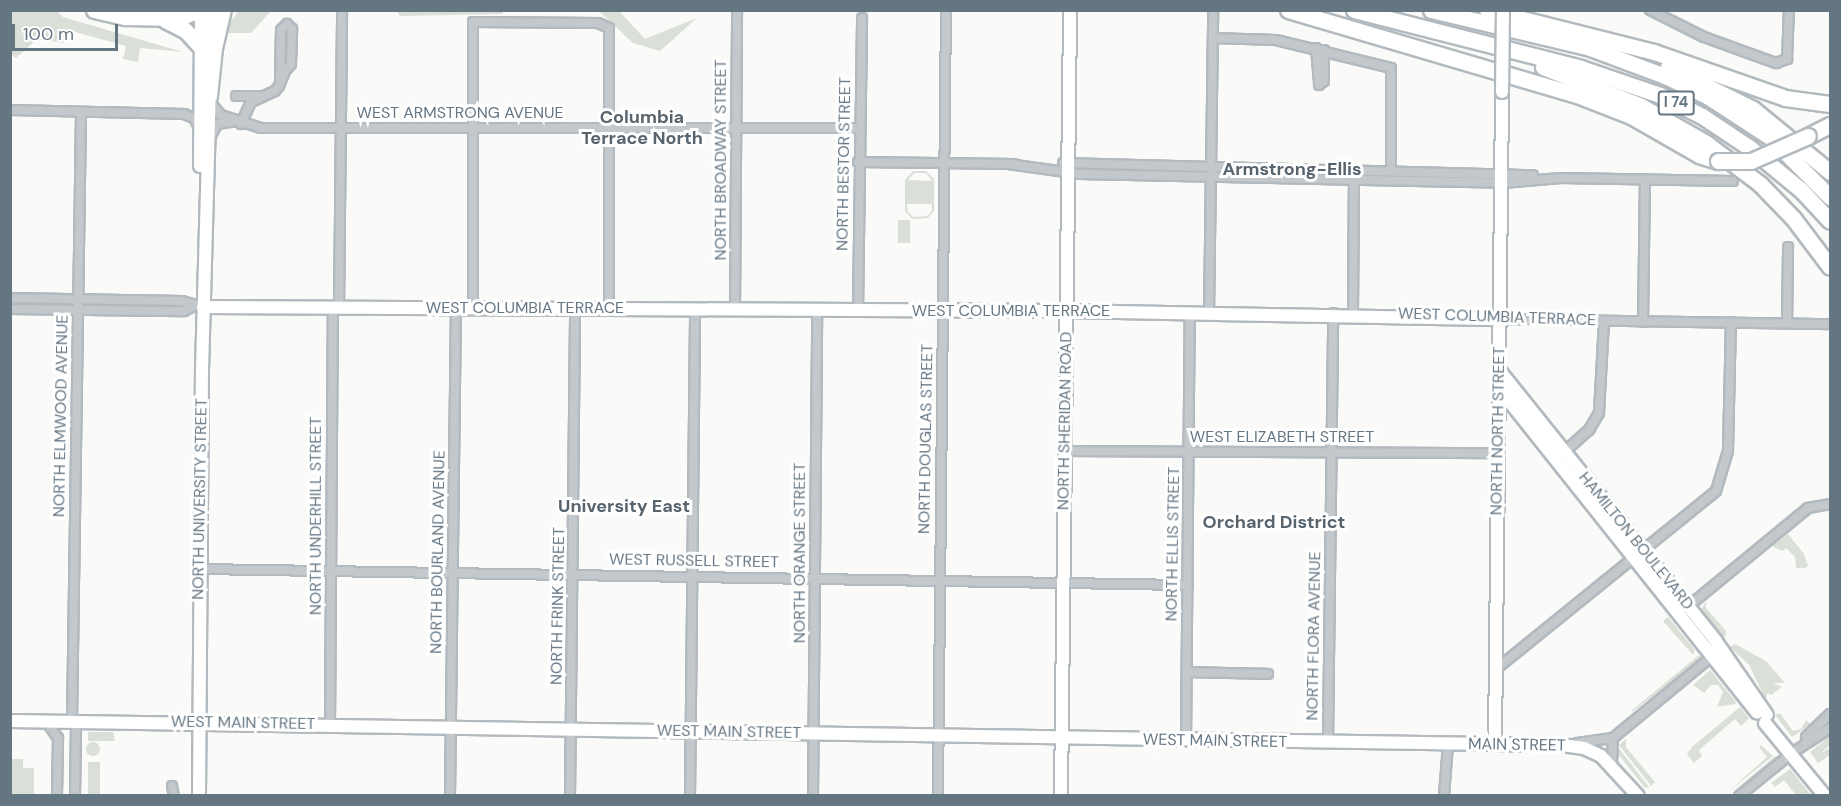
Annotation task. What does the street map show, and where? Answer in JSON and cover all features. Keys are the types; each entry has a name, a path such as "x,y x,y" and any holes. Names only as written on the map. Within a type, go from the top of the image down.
{"highway":[{"path":"94,10 160,17 186,17 200,10"},
{"path":"209,97 214,48 223,10"},
{"path":"1288,10 1577,95 1631,116 1699,156 1718,161 1751,161 1830,125"},
{"name":"I 74","path":"1354,10 1489,47 1611,76 1679,104 1726,131 1774,166 1830,220"},
{"name":"I 74","path":"1431,10 1628,60 1707,96 1770,137 1830,197"},
{"path":"1487,10 1654,52 1785,98 1830,104"},
{"path":"160,17 185,30 201,47"},
{"path":"1489,47 1619,96 1698,137 1760,184 1793,218 1830,267"},
{"path":"1628,60 1660,64 1729,94 1778,127 1830,172"}],"main road":[{"name":"NORTH UNIVERSITY STREET","path":"200,10 199,128 204,203"},
{"name":"NORTH UNIVERSITY STREET","path":"199,795 197,307 208,155 210,10"},
{"name":"NORTH SHERIDAN ROAD","path":"1061,795 1070,10"},
{"name":"NORTH NORTH STREET","path":"1495,744 1503,10"},
{"name":"WEST COLUMBIA TERRACE","path":"197,307 1333,313 1500,319"},
{"name":"HAMILTON BOULEVARD","path":"1499,370 1561,455 1684,610 1781,741 1825,795"},
{"name":"HAMILTON BOULEVARD","path":"1498,387 1561,455"},
{"name":"WEST MAIN STREET","path":"10,721 198,721 1062,739 1448,744"},
{"name":"MAIN STREET","path":"1448,744 1562,745 1589,750 1612,765 1638,795"}],"street":[{"name":"NORTH UNDERHILL STREET","path":"330,724 330,569 342,10"},
{"name":"NORTH BROADWAY STREET","path":"735,309 736,10"},
{"name":"NORTH DOUGLAS STREET","path":"938,795 946,10"},
{"path":"1209,313 1213,10"},
{"path":"1650,10 1732,48 1773,62 1787,59 1789,10"},
{"name":"NORTH BESTOR STREET","path":"858,310 858,162 862,18"},
{"path":"473,308 473,22 608,26 609,309"},
{"path":"236,96 260,96 273,93 280,83 292,58 292,28 287,24 281,30 280,83"},
{"path":"1213,38 1276,40 1391,68 1391,170"},
{"path":"241,124 251,102 260,96"},
{"name":"WEST ARMSTRONG AVENUE","path":"209,97 217,113 241,124"},
{"path":"10,110 192,116 199,128"},
{"name":"NORTH ELMWOOD AVENUE","path":"75,795 77,300 81,112"},
{"name":"WEST ARMSTRONG AVENUE","path":"208,155 214,127 224,122 259,128 859,128"},
{"path":"858,162 1008,164 1212,177 1354,179 1501,177 1733,181"},
{"path":"1069,167 1212,166 1354,169 1501,177"},
{"path":"1353,314 1354,169"},
{"path":"1643,322 1645,179"},
{"path":"1787,323 1788,247"},
{"name":"WEST COLUMBIA TERRACE","path":"10,298 182,301 197,307"},
{"name":"WEST COLUMBIA TERRACE","path":"10,309 184,311 197,307"},
{"name":"NORTH BOURLAND AVENUE","path":"450,795 456,308"},
{"name":"NORTH FRINK STREET","path":"570,795 575,309"},
{"path":"690,795 695,309"},
{"name":"NORTH ORANGE STREET","path":"813,795 817,310"},
{"name":"NORTH ELLIS STREET","path":"1186,741 1190,313"},
{"name":"NORTH FLORA AVENUE","path":"1328,742 1333,313"},
{"name":"WEST COLUMBIA TERRACE","path":"1500,319 1830,324"},
{"path":"1561,455 1589,430 1599,413 1604,321"},
{"path":"1495,670 1708,500 1722,478 1728,451 1731,322"},
{"name":"WEST ELIZABETH STREET","path":"1065,451 1498,453"},
{"path":"1684,610 1808,508 1830,504"},
{"name":"WEST RUSSELL STREET","path":"199,569 330,569 1188,585"},
{"path":"1562,745 1613,738 1716,653"},
{"path":"1188,672 1268,674"},
{"path":"1792,753 1830,714"},
{"path":"46,721 57,735 57,795"},
{"path":"1739,795 1792,753 1830,728"},
{"path":"1612,765 1613,738"},
{"path":"1444,795 1448,744"}],"shaded area":[{"path":"11,10 57,11 63,17 183,52 140,48 138,62 123,59 126,46 68,30 64,43 37,39 16,58 11,54"},
{"path":"503,10 503,14 400,16 397,11"},
{"path":"239,11 271,11 251,33 221,33"},
{"path":"599,11 619,11 645,39 697,18 660,51 633,43"},
{"path":"913,171 926,171 934,179 934,211 928,218 912,219 905,211 905,180","holes":["914,173 926,173 932,181 908,180","931,199 932,210 928,216 913,217 908,212 907,204 931,204"]},
{"path":"898,220 910,220 910,243 898,243"},
{"path":"1788,534 1804,554 1808,566 1805,568 1796,568 1795,557 1786,548 1782,551 1772,546"},
{"path":"1706,602 1706,608 1726,631 1725,638 1701,610"},
{"path":"1668,617 1695,650 1693,655 1663,621"},
{"path":"1735,644 1766,661 1785,683 1773,683 1782,687 1771,695 1767,693 1766,700 1749,665 1730,647"},
{"path":"1699,655 1702,658 1631,711"},
{"path":"1710,670 1736,702 1735,704 1717,707 1723,692 1718,685 1711,685 1704,693 1693,685"},
{"path":"1740,707 1749,718 1741,726 1735,719 1699,750 1702,756 1694,763 1687,754 1692,747"},
{"path":"1780,713 1793,731 1801,729 1806,720 1811,724 1792,737 1775,715"},
{"path":"88,732 113,732 115,741 88,741"},
{"path":"1830,736 1830,745 1821,753 1830,748 1830,755 1818,763 1810,752"},
{"path":"1626,739 1626,747 1655,782 1651,786 1619,745"},
{"path":"93,742 98,744 100,749 98,754 93,756 88,754 86,749 88,744"},
{"path":"1761,745 1773,756 1729,791 1767,757 1759,747"},
{"path":"1617,746 1649,787 1645,788 1614,749"},
{"path":"1775,756 1779,756 1732,793"},
{"path":"11,759 23,759 23,768 34,768 34,795 11,795"},
{"path":"88,762 100,762 100,795 88,795"},
{"path":"1790,769 1811,795 1796,795 1784,780 1775,787 1771,783"}],"district":[{"name":"Columbia Terrace North","path":"642,128"},
{"name":"Armstrong-Ellis","path":"1292,169"},
{"name":"University East","path":"624,506"},
{"name":"Orchard District","path":"1274,522"}]}
